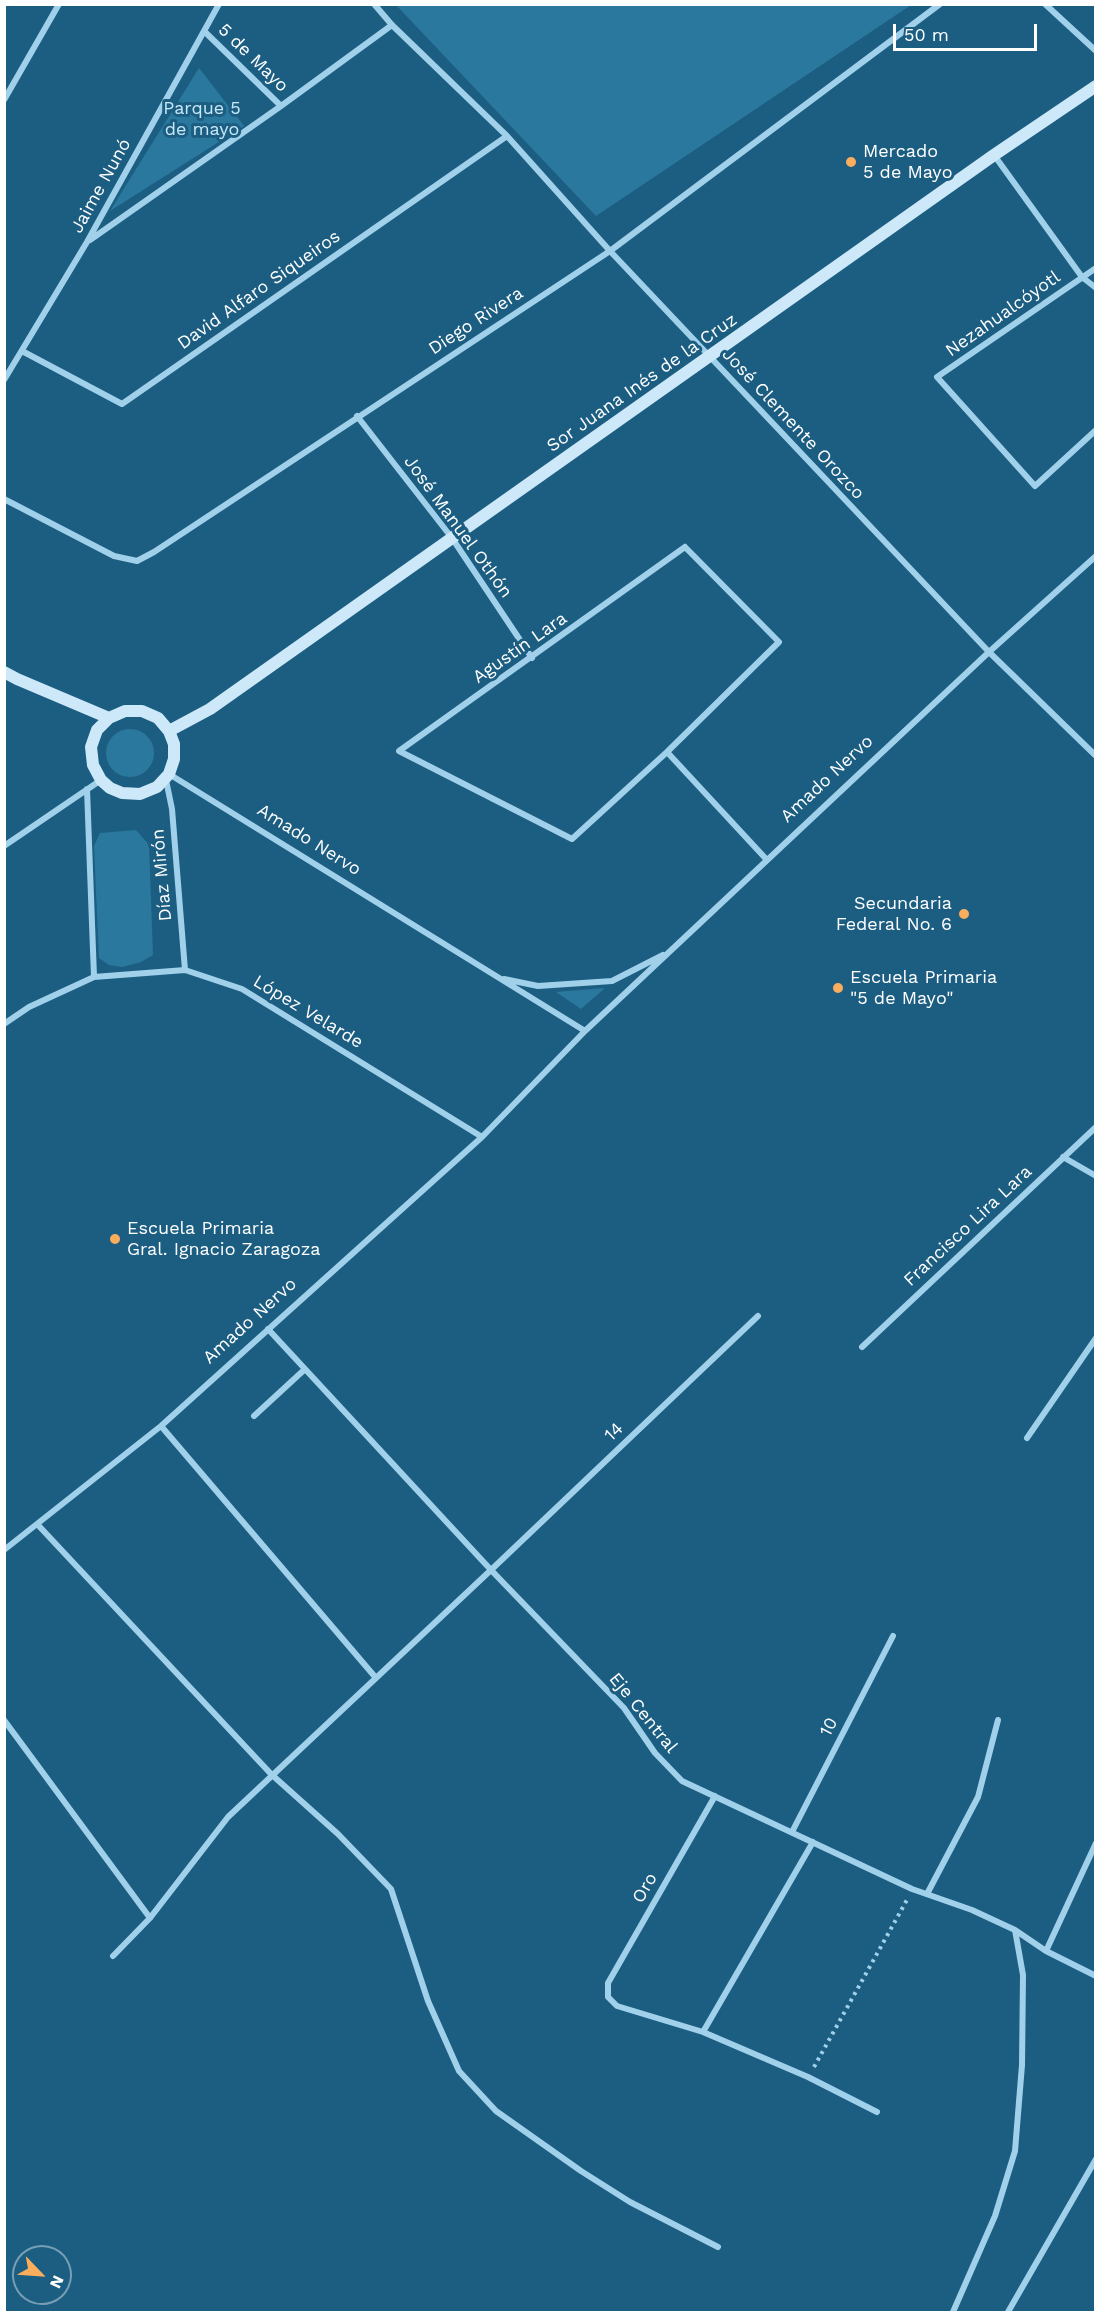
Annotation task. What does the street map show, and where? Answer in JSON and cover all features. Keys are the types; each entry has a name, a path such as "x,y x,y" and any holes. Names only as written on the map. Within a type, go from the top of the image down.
{"main road":[{"name":"Sor Juana Inés de la Cruz","path":"169,731 210,709 1095,86"},
{"path":"4,672 109,718"},
{"path":"125,711 142,711 158,718 169,731 174,744 174,759 167,776 157,787 140,794 122,793 110,788 101,780 93,765 91,747 97,730 109,718 125,711"}],"street":[{"path":"4,100 59,4"},
{"name":"Jaime Nunó","path":"4,380 87,242 219,4"},
{"name":"José Clemente Orozco","path":"374,4 392,25 507,136 610,251 989,652 1095,753"},
{"name":"Diego Rivera","path":"4,499 114,556 137,561 610,251 940,4"},
{"path":"1045,4 1095,51"},
{"path":"87,242 392,25"},
{"name":"5 de Mayo","path":"204,31 281,106"},
{"name":"David Alfaro Siqueiros","path":"22,351 122,404 507,136"},
{"path":"994,155 1082,277 1095,288"},
{"name":"Nezahualcóyotl","path":"1095,268 937,378 1035,486 1095,430"},
{"name":"José Manuel Othón","path":"357,416 453,538 532,658"},
{"name":"Agustín Lara","path":"685,548 779,642 667,752 573,839 399,751 532,658 685,548"},
{"name":"Amado Nervo","path":"4,1550 161,1426 482,1137 585,1031 989,652 1095,556"},
{"path":"667,752 767,860"},
{"name":"Amado Nervo","path":"167,776 585,1031"},
{"name":"Díaz Mirón","path":"167,776 172,809 185,970"},
{"path":"4,846 101,780"},
{"path":"87,789 94,976"},
{"path":"499,978 538,986 612,981 669,952"},
{"name":"López Velarde","path":"4,1024 29,1007 94,976 185,970 242,989 482,1137"},
{"name":"Francisco Lira Lara","path":"862,1347 1095,1127"},
{"path":"1063,1158 1095,1176"},
{"name":"14","path":"112,1956 150,1918 228,1817 271,1774 491,1570 758,1316"},
{"name":"Eje Central","path":"268,1329 491,1570 624,1708 655,1753 682,1781 912,1889 972,1910 1016,1930 1046,1951 1095,1976"},
{"path":"1027,1438 1095,1338"},
{"path":"254,1416 304,1370"},
{"path":"161,1426 376,1678"},
{"path":"38,1525 271,1774 338,1834 392,1889 428,2001 459,2071 496,2111 581,2171 630,2202 718,2247"},
{"name":"10","path":"792,1832 893,1636"},
{"path":"4,1720 150,1918"},
{"path":"927,1894 978,1797 998,1720"},
{"name":"Oro","path":"703,2032 617,2006 608,1997 608,1983 715,1796"},
{"path":"813,1842 703,2032 808,2077 877,2112"},
{"path":"1046,1951 1095,1844"},
{"path":"953,2313 995,2216 1015,2151 1022,2065 1023,1975 1016,1930"},
{"path":"1008,2313 1095,2159"}],"path":[{"path":"808,2077 912,1889"}],"green space":[{"path":"396,5 911,5 596,216"},
{"name":"Parque 5 de mayo","path":"199,68 244,126 110,211"},
{"path":"130,729 147,736 154,753 147,770 130,777 113,770 106,753 113,736"},
{"path":"136,830 149,845 153,955 141,962 122,967 109,965 99,958 94,846 100,833"},
{"path":"605,988 581,1009 556,992"}],"place":[{"name":"Mercado 5 de Mayo","path":"851,162"},
{"name":"Secundaria Federal No. 6","path":"964,914"},
{"name":"Escuela Primaria \"5 de Mayo\"","path":"838,988"},
{"name":"Escuela Primaria Gral. Ignacio Zaragoza","path":"115,1239"}]}
